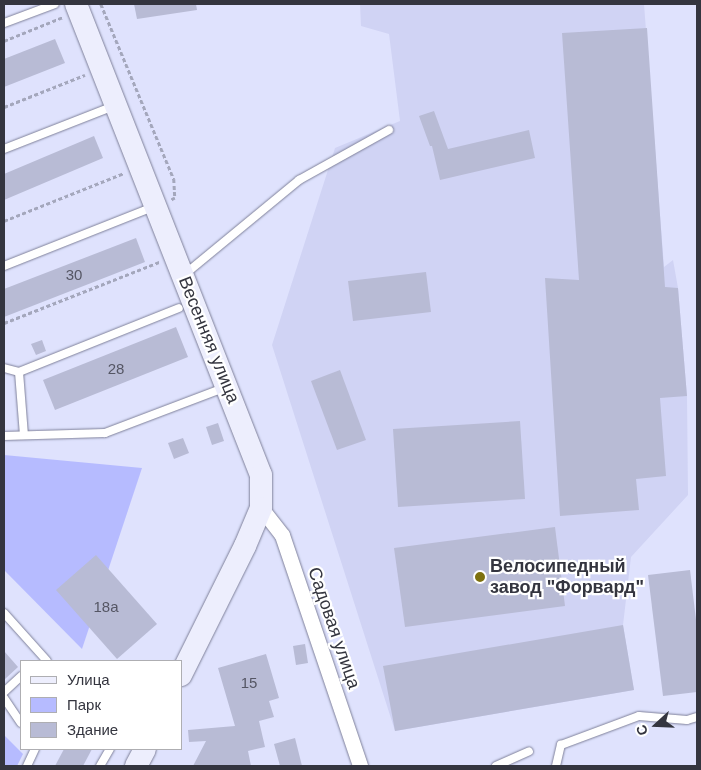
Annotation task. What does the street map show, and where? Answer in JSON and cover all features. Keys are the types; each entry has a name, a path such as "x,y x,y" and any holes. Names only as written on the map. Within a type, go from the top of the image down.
{"street":[{"name":"Весенняя улица","path":"78,7 228,386 261,475 261,508 245,546 182,673"},
{"name":"Садовая улица","path":"261,508 282,534 360,766"},
{"path":"136,766 144,750"}],"lane":[{"path":"4,24 55,4"},
{"path":"4,149 116,105"},
{"path":"184,275 299,180 389,130"},
{"path":"4,266 156,206"},
{"path":"4,368 19,372 179,308"},
{"path":"19,372 24,435"},
{"path":"4,436 105,433 228,386"},
{"path":"4,613 43,660"},
{"path":"4,692 20,677"},
{"path":"4,698 20,722"},
{"path":"556,766 561,745 639,716 687,720 697,718"},
{"path":"27,766 35,750"},
{"path":"100,766 109,750"},
{"path":"496,766 529,751"}],"path":[{"path":"101,4 174,179 175,198 156,206"},
{"path":"4,41 78,7"},
{"path":"4,107 86,75"},
{"path":"4,221 125,172"},
{"path":"4,323 160,261"}],"shaded area":[{"path":"360,4 644,4 664,267 673,260 678,288 687,396 688,495 631,557 623,625 634,690 395,731 272,345 335,148 400,121 389,34 361,26"}],"green space":[{"path":"4,455 142,468 82,649 4,570"},
{"path":"4,735 23,754 17,766 4,766"}],"building":[{"path":"134,4 196,4 197,10 137,19"},
{"path":"647,28 665,287 678,288 687,396 660,398 666,476 636,479 639,510 560,516 545,278 579,280 562,33"},
{"path":"55,39 65,63 4,87 4,59"},
{"path":"434,111 448,149 529,130 535,158 440,180 432,146 430,146 419,116"},
{"path":"94,136 103,158 4,200 4,174"},
{"path":"136,238 145,262 4,317 4,289"},
{"path":"426,272 431,312 353,321 348,281"},
{"path":"176,327 188,357 55,410 43,380"},
{"path":"42,340 46,351 36,355 31,344"},
{"path":"340,370 366,440 337,450 311,381"},
{"path":"520,421 525,499 398,507 393,429"},
{"path":"218,423 224,441 212,445 206,427"},
{"path":"183,438 189,453 174,459 168,443"},
{"name":"Велосипедный завод \"Форвард\"","path":"555,527 565,606 405,627 394,548"},
{"path":"96,555 157,624 117,659 56,590"},
{"path":"690,570 697,628 697,692 663,696 648,575"},
{"path":"623,625 634,690 395,731 383,666"},
{"path":"305,644 308,663 296,665 293,646"},
{"path":"4,651 18,667 4,680"},
{"path":"266,654 279,698 269,701 274,717 259,721 265,747 248,751 251,766 193,766 206,741 189,742 188,730 235,726 218,668"},
{"path":"295,738 302,766 280,766 274,744"},
{"path":"63,750 91,750 83,766 55,766"}],"place":[{"name":"Велосипедный завод \"Форвард\"","path":"480,577"}]}
